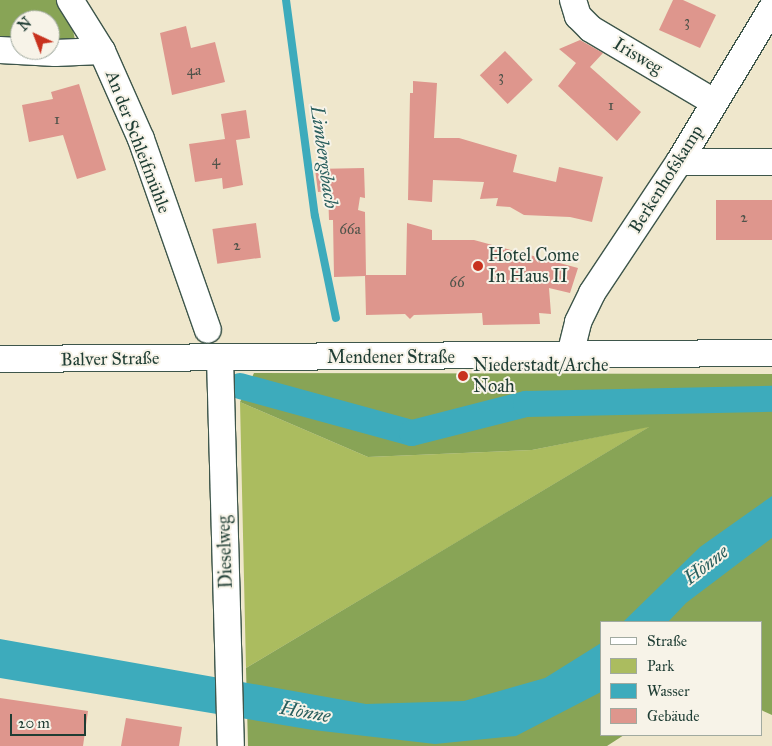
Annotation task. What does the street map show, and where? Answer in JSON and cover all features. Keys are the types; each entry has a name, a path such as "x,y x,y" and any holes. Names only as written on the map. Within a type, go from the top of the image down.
{"street":[{"path":"70,0 102,51"},
{"name":"Irisweg","path":"573,0 578,16 591,29 714,102"},
{"name":"Berkenhofskamp","path":"570,355 578,322 592,292 679,162 772,8"},
{"name":"An der Schleifmühle","path":"0,50 55,53 102,51 141,139 208,330"},
{"path":"679,162 772,162"},
{"name":"Mendener Straße","path":"220,358 772,353"},
{"name":"Balver Straße","path":"0,359 220,358"},
{"name":"Dieselweg","path":"220,358 231,741"}],"green space":[{"path":"0,0 67,0 75,40 60,40 60,10 10,10 10,39 0,39"},
{"path":"254,373 772,374 772,715 762,710 762,621 600,621 600,736 622,736 607,746 248,746 246,668 649,427 532,450 368,457 240,402"},
{"path":"240,402 368,457 532,450 651,426 246,668"}],"water":[{"name":"Hönne","path":"772,496 772,538 686,603 669,621 624,621 700,547"},
{"name":"Hönne","path":"0,639 366,704 464,701 545,678 600,644 600,693 516,736 435,744 313,730 0,678"}],"building":[{"path":"673,0 683,0 716,15 700,48 659,30"},
{"path":"186,26 191,48 215,42 225,82 172,95 160,33"},
{"path":"580,40 603,53 590,67 641,112 617,141 558,86 576,63 559,49"},
{"path":"505,51 533,80 508,104 480,75"},
{"path":"413,81 437,83 434,138 459,138 517,155 513,172 556,182 559,167 603,177 592,222 570,217 524,215 510,207 496,206 498,198 480,199 484,182 433,180 432,202 408,200 410,93 413,93"},
{"path":"79,84 106,170 77,179 63,135 29,142 22,105 53,99 51,92"},
{"path":"246,110 250,138 236,140 243,185 223,189 222,178 195,182 189,144 225,139 221,114"},
{"path":"364,168 365,198 360,197 358,210 365,212 366,275 406,275 407,223 432,230 432,240 474,240 578,268 570,293 549,288 551,314 539,313 540,324 483,325 482,313 414,315 410,319 405,314 366,315 365,276 334,277 333,220 329,220 328,191 318,192 315,169"},
{"path":"716,200 772,200 772,240 716,240"},
{"path":"256,223 261,258 217,264 212,229"},
{"path":"0,698 88,711 83,746 0,746"},
{"path":"126,718 182,727 179,746 121,746"}],"waterway":[{"name":"Limbergsbach","path":"286,0 315,216 336,318"},
{"path":"240,386 412,433 526,404 772,399"}],"place":[{"name":"Hotel Come In Haus II","path":"478,266"},
{"name":"Niederstadt/Arche Noah","path":"463,376"}]}
